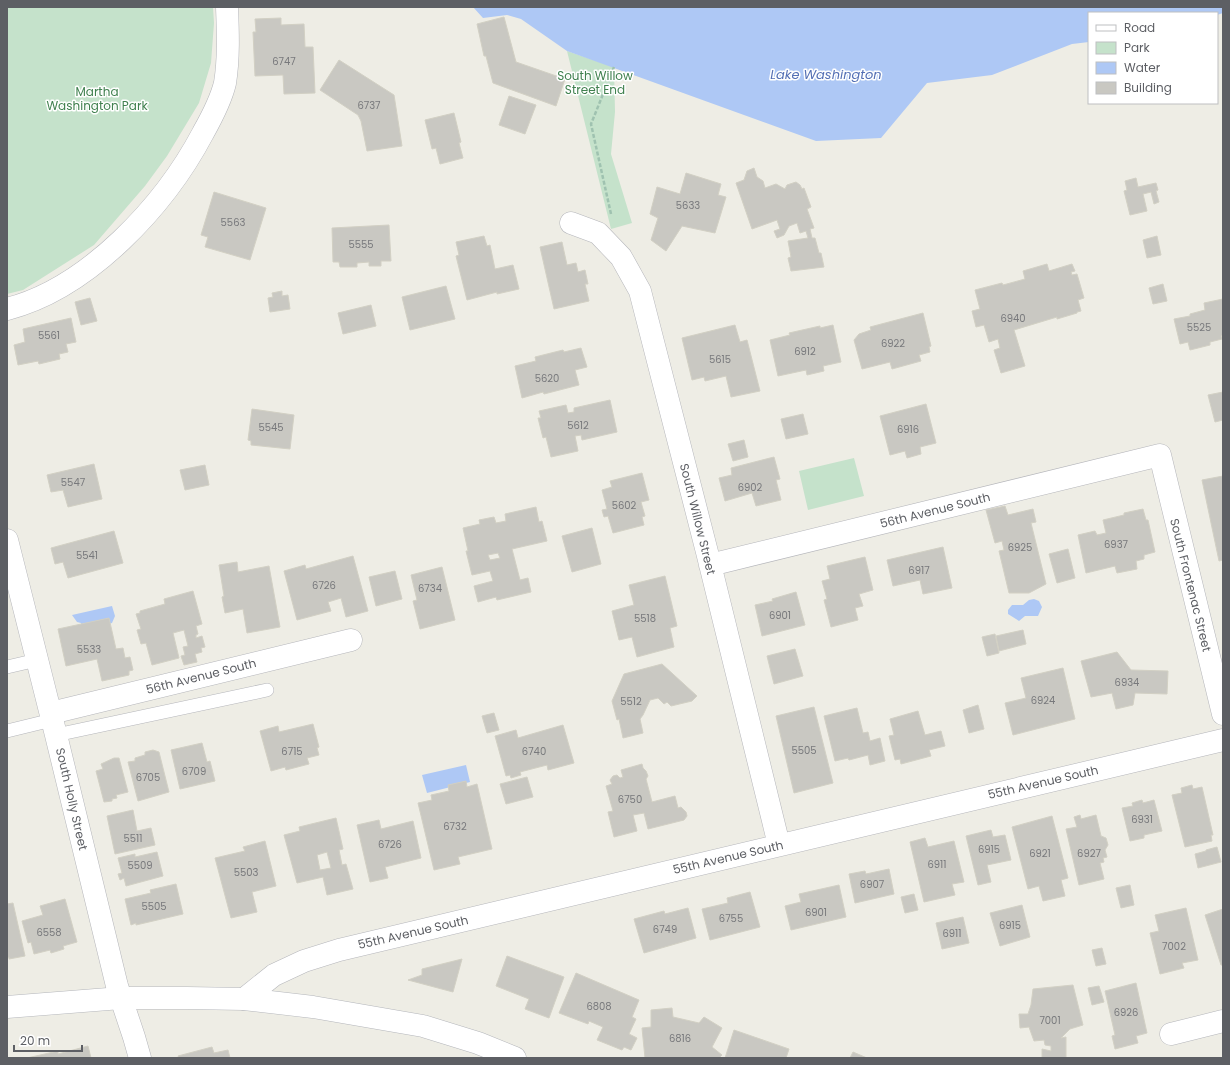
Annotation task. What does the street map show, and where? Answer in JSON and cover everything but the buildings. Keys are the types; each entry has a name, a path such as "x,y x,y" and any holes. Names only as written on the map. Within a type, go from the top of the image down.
{"street":[{"path":"7,309 45,296 74,278 106,254 142,219 177,176 198,143 215,110 225,84 228,45 227,7"},
{"name":"South Willow Street","path":"571,223 598,233 621,257 640,291 710,565 779,846"},
{"name":"56th Avenue South","path":"710,565 1160,455"},
{"name":"South Frontenac Street","path":"1160,455 1223,714"},
{"name":"South Holly Street","path":"7,540 121,998 140,1058"},
{"name":"56th Avenue South","path":"53,723 351,640"},
{"name":"55th Avenue South","path":"244,999 274,976 304,961 339,950 1223,740"},
{"path":"7,1007 121,998 244,999 313,1006 423,1026 480,1050 515,1058"},
{"path":"1171,1034 1223,1022"}],"lane":[{"path":"7,667 37,660"},
{"path":"7,731 267,690"}],"path":[{"path":"612,218 591,124 614,67"}],"green space":[{"name":"Martha Washington Park","path":"7,7 213,7 214,23 211,63 199,103 167,156 145,186 94,245 23,290 7,294"},
{"name":"South Willow Street End","path":"567,51 614,67 615,112 611,154 632,223 611,229"},
{"path":"854,458 864,496 808,510 799,471"}],"water":[{"name":"Lake Washington","path":"473,7 1223,7 1223,13 1218,15 1218,12 1088,12 1088,42 1072,44 992,75 927,83 881,138 816,141 567,51 521,19 507,15 483,18"},
{"path":"1034,599 1039,601 1042,607 1038,616 1025,616 1019,621 1008,614 1008,610 1012,605 1023,605 1029,600"},
{"path":"112,606 115,616 112,623 79,631 82,626 81,623 77,622 72,615"},
{"path":"466,765 470,782 427,793 422,775"}]}
